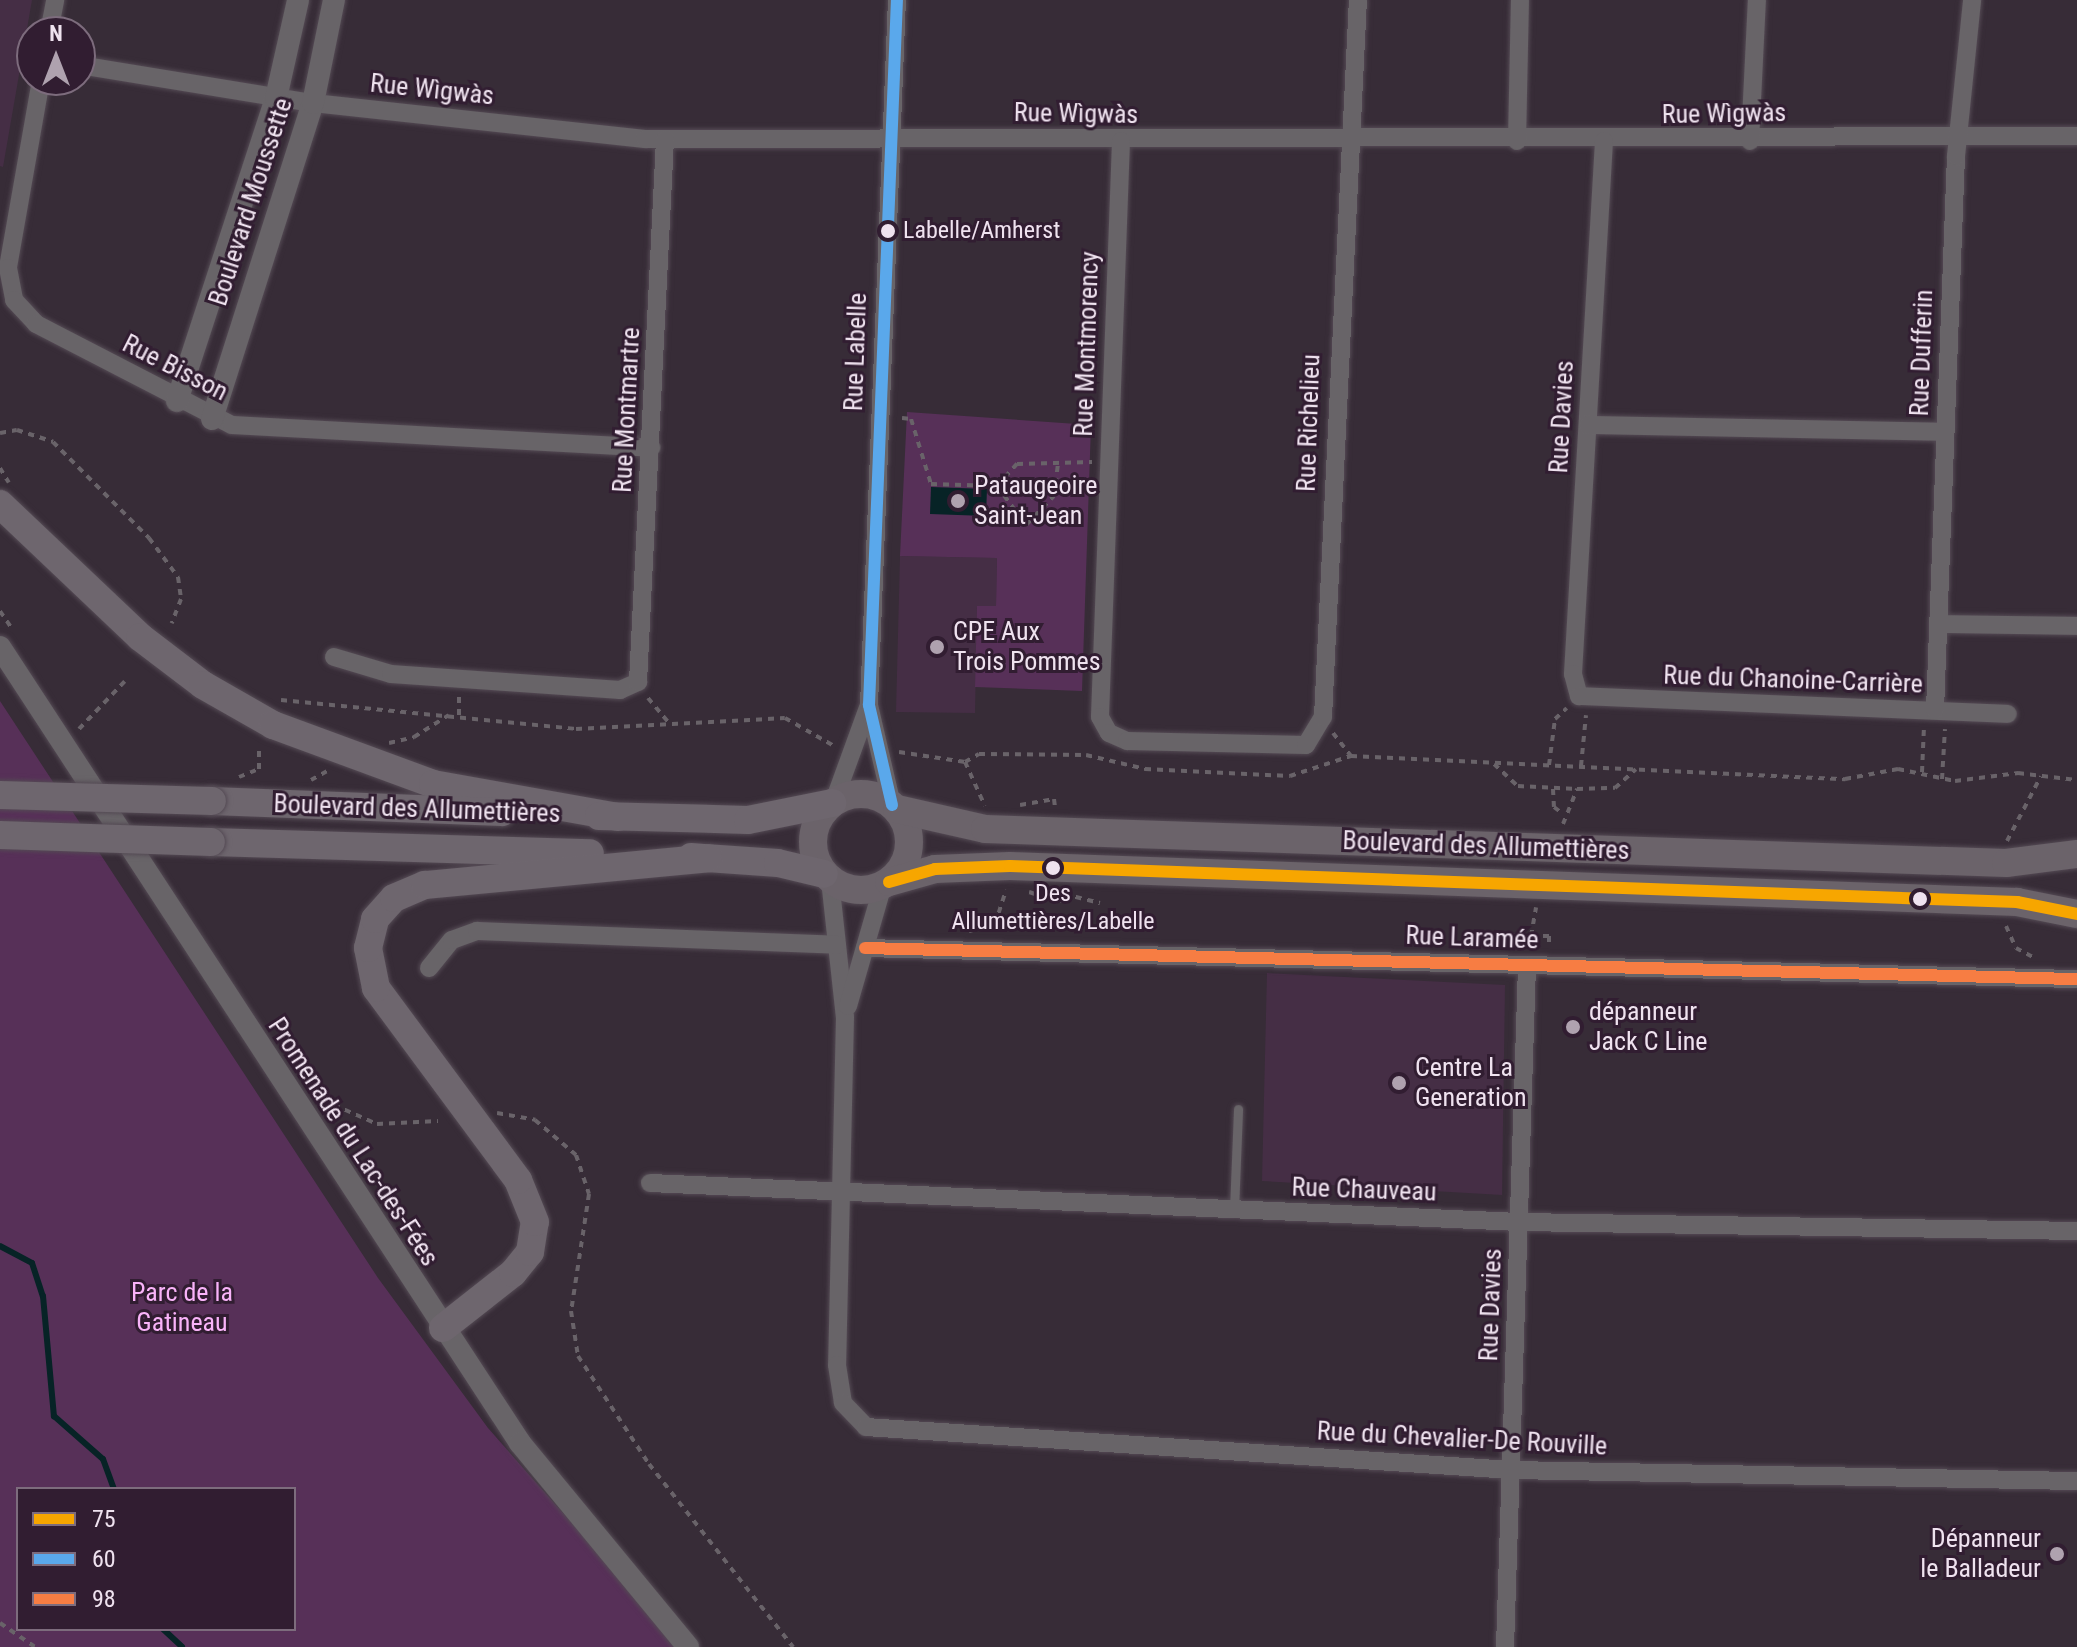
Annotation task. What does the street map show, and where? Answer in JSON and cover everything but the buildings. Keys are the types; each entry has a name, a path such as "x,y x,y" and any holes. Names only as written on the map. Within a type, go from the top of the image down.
{"highway":[{"path":"6,497 140,637 203,685 273,725 433,784 618,817"},
{"name":"Boulevard des Allumettières","path":"0,795 748,820 833,802"},
{"name":"Boulevard des Allumettières","path":"0,835 708,858 827,877"},
{"path":"443,1328 513,1273 530,1252 535,1222 518,1180 376,988 368,948 375,919 394,898 425,885 708,858"}],"main road":[{"path":"860,793 895,807 910,839 886,884 850,890 827,877 812,837 833,802 860,793"},
{"name":"Boulevard des Allumettières","path":"895,807 985,829 2006,863 2077,854"},
{"name":"Boulevard des Allumettières","path":"886,884 935,869 1010,866 2027,902 2077,914"}],"street":[{"name":"Boulevard Moussette","path":"177,401 276,98 298,0"},
{"name":"Boulevard Moussette","path":"212,419 313,103 334,0"},
{"name":"Rue Labelle","path":"895,807 869,705 897,0"},
{"name":"Rue Richelieu","path":"1321,727 1348,142 1358,0"},
{"path":"1517,141 1520,0"},
{"path":"1750,141 1757,0"},
{"name":"Rue Dufferin","path":"1935,710 1945,432 1972,0"},
{"name":"Rue Wìgwàs","path":"96,68 313,103 665,140 1750,141 1962,135 2077,136"},
{"name":"Rue Bisson","path":"38,96 9,251 14,300 36,324 212,419 651,448"},
{"name":"Rue Montmartre","path":"638,682 665,140"},
{"name":"Rue Montmorency","path":"1121,141 1100,717 1118,739 1209,746 1293,747 1321,727"},
{"name":"Rue Davies","path":"1583,698 1573,674 1604,141"},
{"path":"1588,425 1945,432"},
{"path":"1939,624 2077,626"},
{"name":"Promenade du Lac-des-Fées","path":"0,647 520,1443 688,1647"},
{"path":"334,657 391,674 620,690 638,682"},
{"name":"Rue du Chanoine-Carrière","path":"1583,698 2008,714"},
{"name":"Rue Labelle","path":"833,802 869,705"},
{"path":"827,877 845,1017 839,1192"},
{"path":"845,1017 886,884"},
{"path":"429,968 452,940 477,931 837,945"},
{"name":"Rue Laramée","path":"865,948 2077,979"},
{"name":"Rue Davies","path":"1505,1647 1527,965"},
{"name":"Rue Chauveau","path":"650,1183 1519,1222 2077,1231"},
{"name":"Rue du Chevalier-De Rouville","path":"839,1192 837,1365 849,1414 874,1428 1512,1470 2077,1481"}],"lane":[{"path":"1234,1210 1238,1109"}],"path":[{"path":"902,418 911,419 931,484 997,486 1017,464 1108,461"},
{"path":"0,433 33,433 53,442 149,538 178,577 181,599 172,623"},
{"path":"997,486 1026,525 1054,496 1058,465"},
{"path":"0,468 6,497"},
{"path":"85,740 79,729 125,681"},
{"path":"638,682 670,724"},
{"path":"1549,765 1555,719 1583,698"},
{"path":"1581,766 1583,698"},
{"path":"273,699 576,729 785,718 839,748"},
{"path":"1922,772 1935,710"},
{"path":"1935,710 1942,779"},
{"path":"1321,727 1351,756"},
{"path":"895,752 965,762 979,754 1086,755 1145,769 1290,776 1351,756 1845,779 1898,769 1942,779 2041,776 2077,780"},
{"path":"965,762 986,817"},
{"path":"1494,764 1518,786 1577,789 1615,788 1636,769"},
{"path":"2006,849 2041,776"},
{"path":"1553,788 1554,807 1563,814"},
{"path":"1563,832 1563,814 1577,789"},
{"path":"957,932 995,924 1008,882 1062,903 1064,894 1100,903"},
{"path":"1531,936 1537,897"},
{"path":"2005,912 2016,948 2042,961"},
{"path":"1505,950 1509,935 1549,936 1549,951"},
{"path":"315,1090 336,1112 362,1121 438,1121"},
{"path":"497,1113 535,1120 576,1155 589,1194 571,1311 578,1356 649,1464 793,1647"},
{"path":"0,1623 35,1647"}],"shaded area":[{"path":"0,0 32,0 29,16 16,16 16,92 3,167 0,166"},
{"name":"Pataugeoire Saint-Jean","path":"931,487 987,489 986,516 930,514"},
{"name":"CPE Aux Trois Pommes","path":"900,556 997,558 996,607 977,607 975,713 896,712"},
{"path":"1267,973 1505,985 1502,1195 1262,1181"}],"green space":[{"path":"907,412 1091,425 1082,691 975,687 977,606 996,606 997,558 900,556"},
{"name":"Parc de la Gatineau","path":"0,701 378,1278 488,1428 681,1647 0,1647"}],"waterway":[{"path":"0,1246 32,1263 43,1296 54,1416 103,1459 113,1487"},
{"path":"165,1631 182,1647"}],"transit line":[{"name":"60","path":"892,805 869,705 897,0"},
{"name":"75","path":"889,882 935,869 1010,866 2017,902 2077,914"},
{"name":"98","path":"865,948 2077,979"}],"place":[{"name":"Labelle/Amherst","path":"888,231"},
{"name":"Pataugeoire Saint-Jean","path":"958,501"},
{"name":"CPE Aux Trois Pommes","path":"937,647"},
{"name":"Des Allumettières/Labelle","path":"1053,868"},
{"name":"dépanneur Jack C Line","path":"1573,1027"},
{"name":"Centre La Generation","path":"1399,1083"},
{"name":"Dépanneur le Balladeur","path":"2057,1554"}]}
